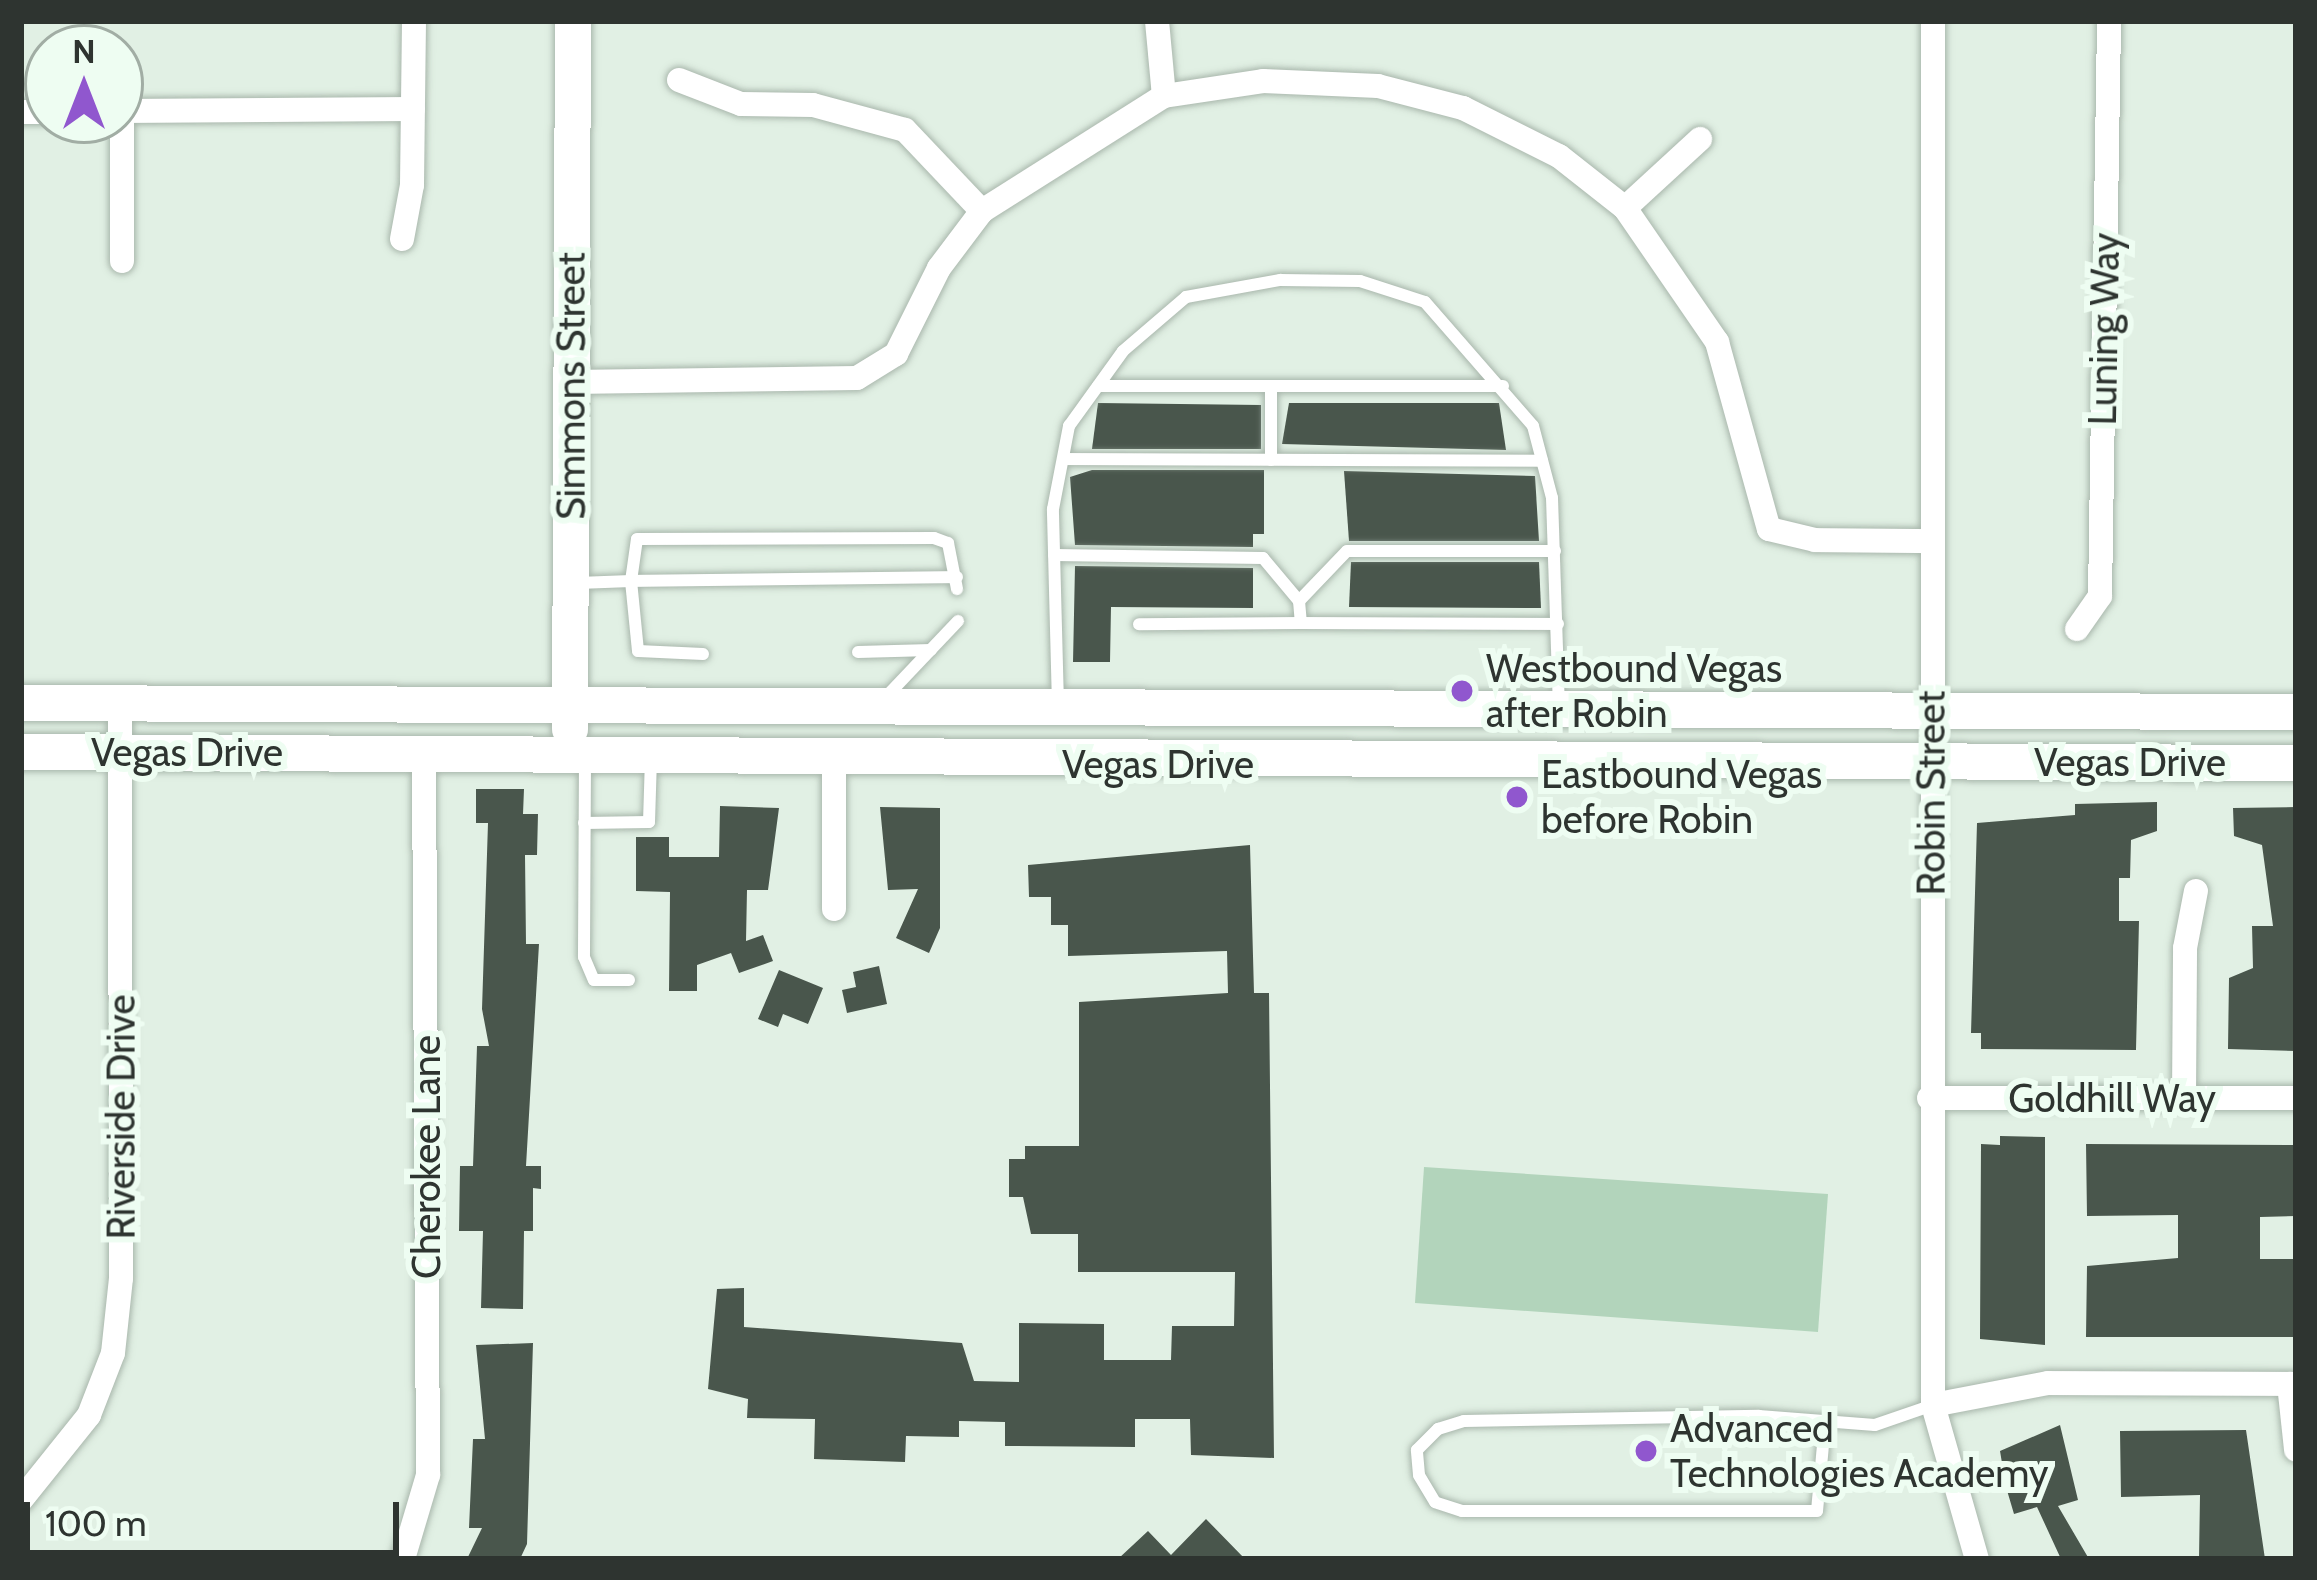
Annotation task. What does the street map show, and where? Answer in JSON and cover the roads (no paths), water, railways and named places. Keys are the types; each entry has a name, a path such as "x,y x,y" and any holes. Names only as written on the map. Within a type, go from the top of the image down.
{"main road":[{"name":"Simmons Street","path":"573,21 570,704 577,751"},
{"name":"Vegas Drive","path":"21,704 570,704 1058,712 2296,712"},
{"path":"1324,712 1326,764"},
{"name":"Vegas Drive","path":"21,752 577,751 1326,764 2296,763"}],"street":[{"path":"402,239 413,109 414,21"},
{"path":"1157,21 1164,96"},
{"name":"Robin Street","path":"1933,21 1929,1098 1933,1405 1977,1559"},
{"name":"Luning Way","path":"2077,629 2100,596 2109,21"},
{"path":"680,80 741,104 813,105 904,130 982,211"},
{"path":"572,382 877,371 982,211 1164,96 1263,82 1378,86 1463,108 1559,156 1625,208 1717,342 1769,529 1815,540 1932,541"},
{"path":"144,111 413,109"},
{"path":"1625,208 1700,139"},
{"path":"121,144 122,261"},
{"name":"Riverside Drive","path":"21,1500 89,1415 113,1353 121,1278 120,704"},
{"name":"Cherokee Lane","path":"403,1559 428,1475 424,752"},
{"path":"834,759 834,909"},
{"path":"2184,1098 2185,948 2196,891"},
{"name":"Goldhill Way","path":"1929,1098 2296,1098"},
{"path":"1933,1405 2048,1383 2292,1384 2296,1450"}],"lane":[{"path":"1058,712 1054,555 1069,426 1098,386 1186,297 1280,280 1360,281 1425,302 1503,386 1533,426 1543,460 1555,551 1559,712"},
{"path":"1098,386 1503,386"},
{"path":"1271,386 1271,460"},
{"path":"1063,459 1543,460"},
{"path":"570,583 631,581 957,583 948,543 934,538 637,539 631,581 638,651 703,654"},
{"path":"1299,601 1347,551 1555,551"},
{"path":"1054,555 1263,558 1299,601 1301,622"},
{"path":"880,707 896,676 932,650 958,621"},
{"path":"1138,624 1558,624"},
{"path":"858,652 932,650"},
{"path":"577,751 584,823 584,957 594,980 629,980"},
{"path":"584,823 649,822 652,755"},
{"path":"1825,1423 1817,1511 1462,1511 1435,1502 1419,1475 1417,1450 1464,1420 1825,1423 1875,1425 1933,1405"}],"place":[{"name":"Westbound Vegas after Robin","path":"1462,691"},
{"name":"Eastbound Vegas before Robin","path":"1517,797"},
{"name":"Advanced Technologies Academy","path":"1646,1451"}]}
